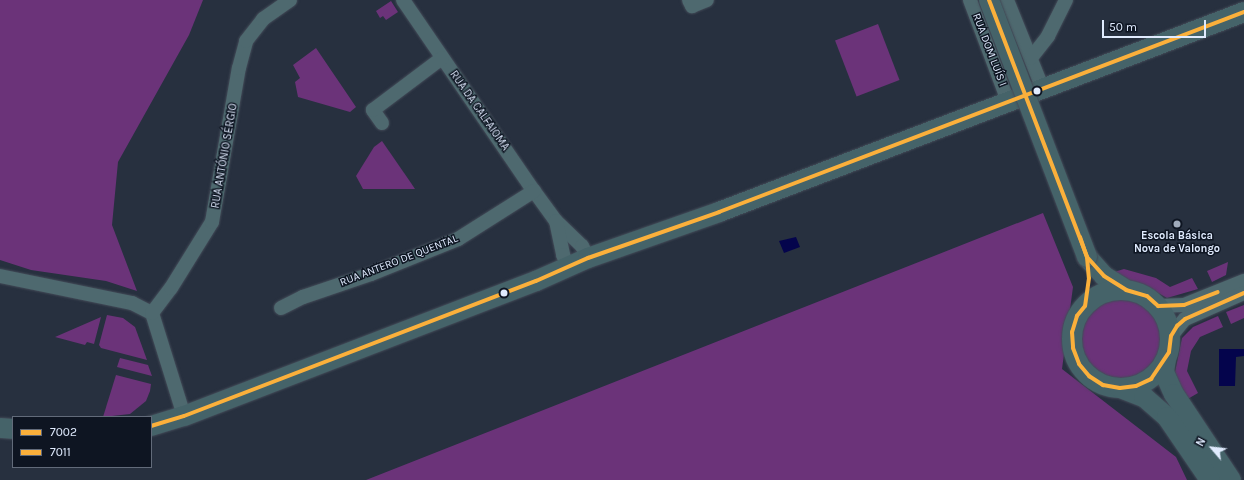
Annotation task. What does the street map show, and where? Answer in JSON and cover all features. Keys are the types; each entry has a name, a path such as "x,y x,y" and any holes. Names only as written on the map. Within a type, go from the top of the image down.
{"street":[{"name":"RUA ANTÓNIO SÉRGIO","path":"152,313 175,282 212,222 239,68 246,41 263,19 290,0"},
{"name":"RUA DA CALFAIOMA","path":"403,0 534,191 556,221 582,246 588,258"},
{"path":"690,0 692,6 707,0"},
{"name":"RUA DOM LUÍS I","path":"970,0 1008,101"},
{"path":"989,0 1087,257 1089,278 1085,306"},
{"path":"1007,0 1042,87"},
{"path":"1031,58 1048,36 1066,0"},
{"path":"152,426 184,416 536,281 588,258 719,212 1042,87 1244,12"},
{"path":"382,123 373,110 442,58"},
{"name":"RUA ANTERO DE QUENTAL","path":"280,308 303,297 371,274 458,239 534,191"},
{"name":"RUA DA CALFAIOMA","path":"556,221 563,255 568,266"},
{"path":"1087,257 1104,276 1126,290 1147,296 1158,306 1167,320 1171,336 1164,372 1174,394 1222,476"},
{"path":"0,276 132,303 152,313 184,416"},
{"path":"1158,306 1184,305 1244,282"},
{"path":"1126,290 1100,294 1085,306 1078,316 1072,332 1073,348 1078,364 1089,376 1098,382 1144,397 1167,417 1222,476 1244,479"},
{"path":"1171,336 1185,319 1244,293"},
{"path":"1120,388 1136,386 1151,378 1166,359"},
{"path":"0,428 12,429"}],"shaded area":[{"path":"0,0 203,0 189,35 118,162 112,225 137,291 106,281 31,270 0,260"},
{"path":"391,1 398,12 386,20 383,16 380,18 376,11"},
{"path":"878,24 900,80 857,96 835,40"},
{"path":"316,48 356,107 350,112 298,97 295,82 300,78 293,65"},
{"path":"382,141 415,189 363,189 356,176 374,147"},
{"path":"1043,213 1073,287 1062,369 1176,457 1187,480 366,480"},
{"path":"796,237 800,247 784,253 779,241"},
{"path":"1228,262 1226,275 1212,282 1207,271"},
{"path":"1124,269 1156,278 1170,287 1192,278 1198,289 1167,298 1144,285 1124,280 1114,272"},
{"path":"1121,299 1137,302 1150,311 1159,324 1162,340 1159,356 1150,369 1137,378 1121,381 1105,378 1092,369 1083,356 1080,340 1083,324 1092,311 1105,302"},
{"path":"1244,305 1244,318 1231,324 1226,312"},
{"path":"107,315 123,318 135,327 147,360 101,348 99,345"},
{"path":"1218,316 1223,327 1200,337 1191,351 1187,371 1198,393 1186,400 1175,372 1182,338 1193,327"},
{"path":"101,317 94,344 87,342 85,345 55,337"},
{"path":"1219,349 1244,349 1244,356 1236,357 1235,386 1219,386"},
{"path":"120,358 148,365 152,376 117,367"},
{"path":"116,375 151,384 146,401 130,414 103,416"}],"transit line":[{"name":"7011","path":"989,0 1087,257 1089,278 1085,306 1077,316 1072,332 1073,348 1079,364 1089,376 1103,385 1120,388 1136,386 1151,379 1169,352 1171,336 1177,326 1185,319 1244,293"},
{"name":"7002","path":"152,426 184,416 536,281 588,258 719,212 1244,12"},
{"name":"7011","path":"1080,237 1087,257 1104,276 1126,290 1147,296 1158,306 1184,305 1218,292"}],"place":[{"name":"Escola Básica Nova de Valongo","path":"1177,224"}]}
